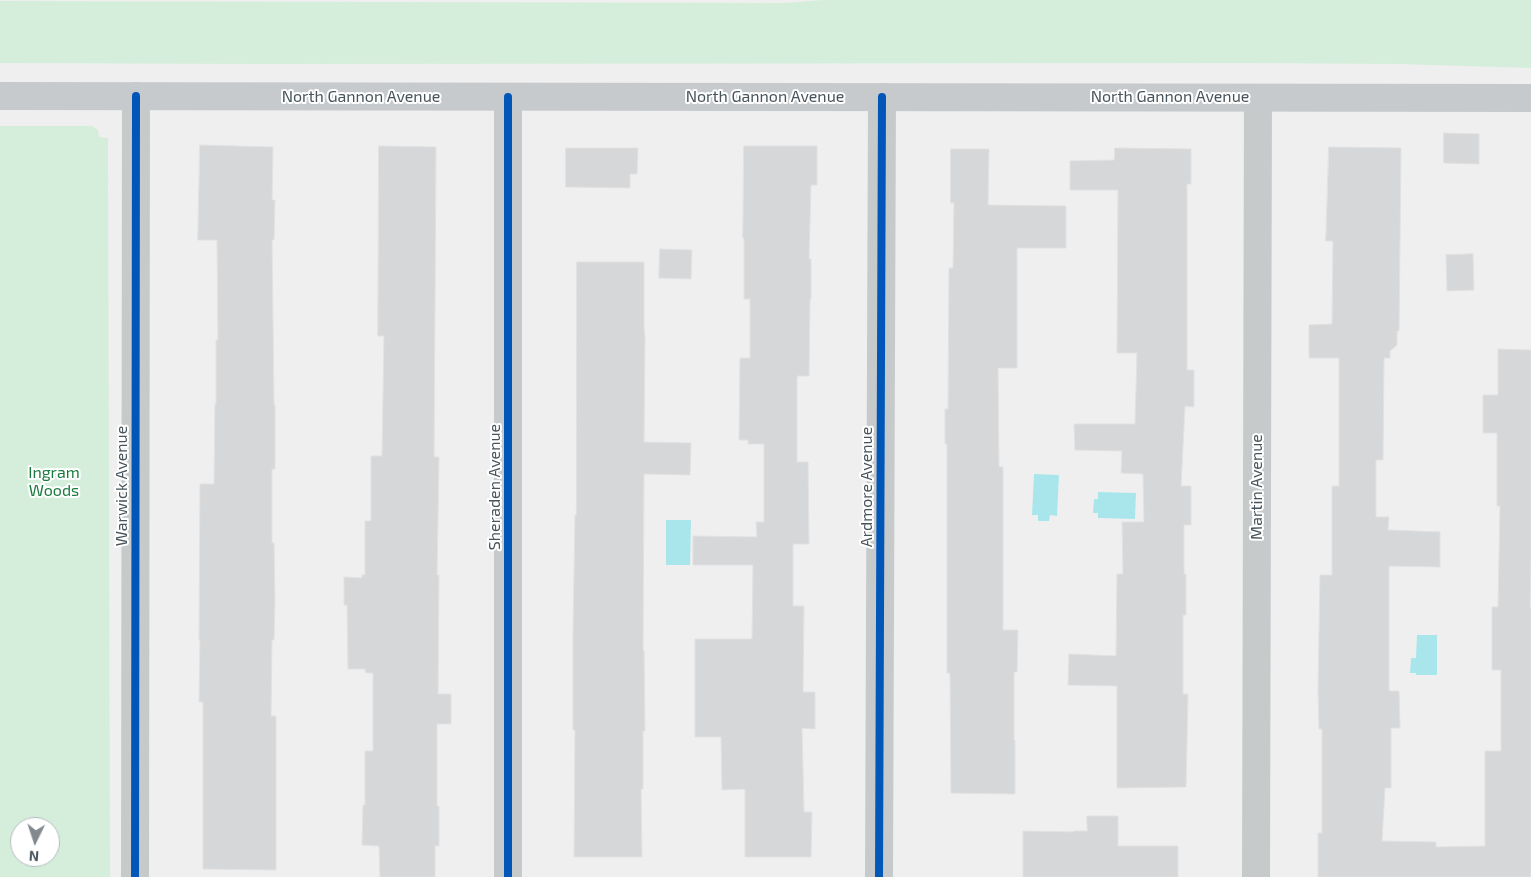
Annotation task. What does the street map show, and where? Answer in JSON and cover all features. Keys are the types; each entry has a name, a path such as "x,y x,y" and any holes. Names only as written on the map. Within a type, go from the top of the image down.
{"main road":[{"name":"North Gannon Avenue","path":"0,96 1531,98"}],"street":[{"name":"Warwick Avenue","path":"135,877 136,96"},
{"name":"Sheraden Avenue","path":"508,97 508,877"},
{"name":"Ardmore Avenue","path":"880,877 882,97"},
{"name":"Martin Avenue","path":"1256,877 1258,98"}],"green space":[{"path":"823,0 1531,0 1531,68 1399,64 1244,63 0,63 0,1 784,3"},
{"name":"Ingram Woods","path":"0,126 92,126 98,130 99,137 108,138 110,877 0,877"}],"water":[{"path":"1034,474 1059,475 1057,516 1050,515 1049,521 1038,521 1038,515 1032,515"},
{"path":"1098,492 1136,493 1135,519 1098,518 1098,513 1093,513 1094,499 1098,499"},
{"path":"666,520 691,520 690,565 666,565"},
{"path":"1417,635 1437,635 1437,675 1416,675 1416,673 1410,673 1411,658 1416,658"}],"building":[{"path":"1444,133 1479,134 1479,164 1444,163"},
{"path":"200,145 273,147 272,200 275,200 274,240 272,240 275,469 272,469 272,543 274,543 275,601 274,640 272,640 271,716 276,716 276,870 203,869 203,702 199,702 200,484 214,484 216,340 218,340 217,240 198,240"},
{"path":"379,146 436,147 434,457 439,457 437,575 439,575 438,694 451,694 451,724 437,724 439,846 435,846 435,877 380,877 379,846 362,845 363,805 365,805 365,751 373,751 373,673 366,673 365,669 348,669 347,605 344,605 344,577 362,578 362,575 365,575 365,521 371,521 371,456 382,456 384,336 378,336"},
{"path":"744,146 817,146 817,185 811,185 809,376 797,376 797,462 808,462 809,544 793,544 793,606 804,606 803,692 815,692 815,729 802,728 804,812 812,812 811,857 745,857 745,789 722,790 721,737 695,737 695,639 752,639 753,565 693,565 693,536 757,537 756,522 764,522 764,444 748,444 748,440 739,440 740,358 750,358 750,299 744,299"},
{"path":"1329,147 1401,148 1399,331 1397,331 1397,345 1390,351 1390,358 1384,358 1383,460 1376,460 1376,517 1389,517 1388,530 1440,532 1440,567 1389,566 1389,691 1399,691 1400,728 1391,728 1391,788 1385,788 1382,841 1436,842 1436,847 1485,846 1485,751 1501,751 1501,670 1492,670 1492,607 1498,607 1500,506 1497,506 1497,433 1483,433 1483,395 1498,395 1498,349 1531,350 1531,877 1318,877 1318,833 1322,833 1322,729 1319,729 1318,690 1320,575 1332,575 1332,486 1339,486 1339,358 1309,358 1309,325 1332,324 1333,241 1326,241"},
{"path":"566,148 638,148 637,174 630,174 630,188 566,187"},
{"path":"1115,148 1191,149 1191,184 1187,184 1187,370 1194,370 1194,407 1185,406 1181,486 1191,486 1191,525 1184,525 1186,615 1183,615 1183,694 1188,694 1186,787 1117,788 1117,686 1068,685 1069,654 1116,656 1117,574 1123,574 1122,522 1144,522 1143,474 1121,473 1122,451 1075,450 1074,424 1135,424 1137,353 1117,353 1118,190 1070,190 1070,161 1114,160"},
{"path":"951,149 989,149 988,205 1066,206 1066,248 1017,248 1017,368 998,368 999,467 1003,467 1003,630 1018,630 1017,672 1014,672 1015,794 951,793 950,673 947,673 947,444 945,444 945,409 948,409 949,268 953,268 954,203 951,203"},
{"path":"660,249 692,250 691,279 659,278"},
{"path":"1473,254 1474,290 1447,291 1446,255"},
{"path":"577,262 644,262 644,442 691,443 690,475 644,474 643,650 645,731 643,731 643,789 641,789 642,857 574,857 575,730 573,730 573,631 576,515"},
{"path":"1087,816 1118,816 1118,846 1178,846 1178,877 1023,877 1023,831 1087,831"}],"cycle path":[{"path":"135,877 136,96"},
{"path":"508,97 508,877"},
{"path":"879,877 882,97"}]}
